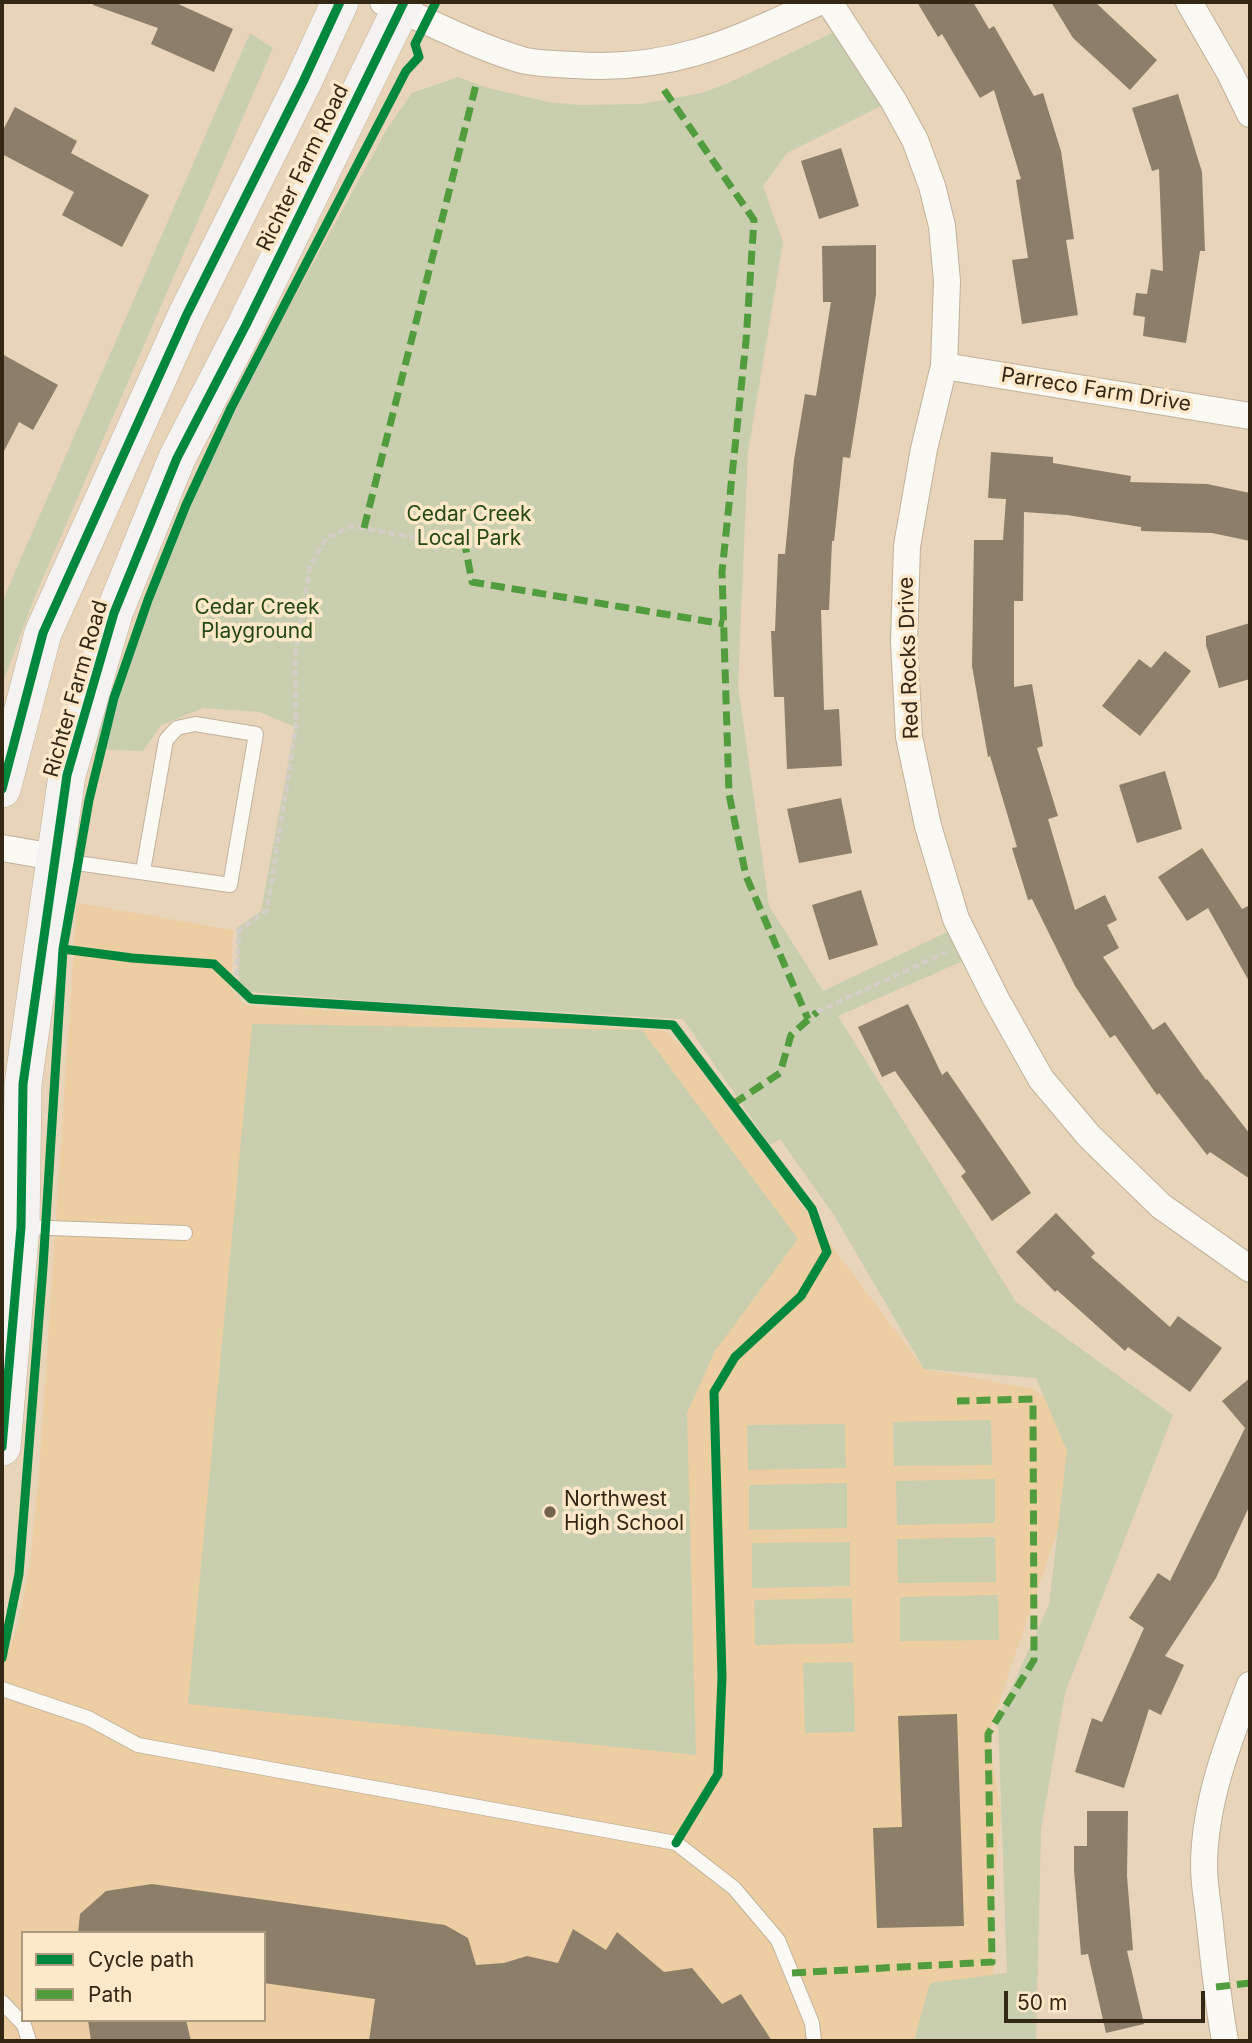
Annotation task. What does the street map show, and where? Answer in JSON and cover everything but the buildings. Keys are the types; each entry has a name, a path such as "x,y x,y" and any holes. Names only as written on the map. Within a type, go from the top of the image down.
{"main road":[{"name":"Richter Farm Road","path":"2,789 43,634 187,314 340,2"},
{"name":"Richter Farm Road","path":"2,1447 21,1227 23,1084 67,775 114,613 177,458 246,325 396,4"}],"street":[{"path":"396,4 453,33 523,60 599,67 644,64 690,56 740,39 820,2"},
{"name":"Red Rocks Drive","path":"829,2 893,100 915,140 932,186 942,226 947,281 944,366 924,449 907,546 904,642 909,737 928,826 956,919 996,999 1041,1079 1089,1136 1161,1206 1250,1269"},
{"path":"1189,2 1250,114"},
{"name":"Parreco Farm Drive","path":"944,366 1249,409"},
{"path":"2,848 54,857"},
{"path":"1225,2041 1217,1996 1204,1866 1208,1823 1216,1784 1250,1685"}],"lane":[{"path":"54,857 143,872 230,885 256,734 195,724 177,728 166,740 143,872"},
{"path":"21,1227 184,1233"},
{"path":"2,1689 88,1718 138,1745 676,1843 734,1888 778,1940 812,2023 814,2041"},
{"path":"2,2002 21,2021"},
{"path":"21,2022 29,2041"}],"path":[{"path":"244,993 232,982 239,931 267,910 296,727 295,655 310,567 326,538 352,526 438,542 436,551"},
{"path":"817,1012 968,943"}],"shaded area":[{"name":"Northwest High School","path":"77,903 233,930 231,989 245,1005 664,1031 683,1047 924,1369 1033,1389 1091,1433 988,1734 1001,1812 991,1922 996,2041 2,2041 2,1668 17,1628 30,1564 40,1460"}],"green space":[{"name":"Cedar Creek Local Park","path":"846,26 893,100 787,153 763,186 783,242 748,452 738,685 769,906 823,991 960,926 974,956 838,1016 1016,1302 1173,1415 1065,1693 1041,1829 1036,2041 914,2041 930,1983 1007,1973 998,1718 1049,1604 1067,1451 1036,1378 924,1369 834,1215 780,1139 770,1145 683,1019 250,992 239,984 237,928 261,911 295,727 260,712 203,708 161,725 143,751 91,749 156,566 187,492 387,129 412,93 458,77 488,88 548,102 579,105 641,104 702,93 731,82"},
{"path":"250,33 273,48 35,596 2,685 2,602"},
{"path":"252,1024 642,1030 798,1239 715,1351 687,1413 696,1755 188,1704"},
{"path":"991,1420 992,1465 894,1466 893,1422"},
{"path":"845,1424 846,1468 748,1470 747,1425"},
{"path":"995,1479 995,1523 897,1525 896,1481"},
{"path":"847,1483 847,1528 749,1530 749,1485"},
{"path":"995,1537 996,1582 898,1583 897,1539"},
{"path":"850,1542 850,1586 752,1588 752,1543"},
{"path":"998,1595 999,1640 900,1641 900,1597"},
{"path":"852,1598 853,1643 755,1645 754,1600"},
{"path":"853,1662 855,1732 805,1733 803,1663"}],"marked path":[{"path":"364,528 477,81"},
{"path":"664,90 754,220 746,341 722,572 729,794 746,876 808,1019"},
{"path":"438,542 465,545 472,582 724,624"},
{"path":"733,1104 780,1073 791,1035 817,1012"},
{"path":"792,1973 992,1962 988,1734 1034,1660 1033,1399 957,1401"},
{"path":"1216,1987 1250,1983"}],"cycle path":[{"path":"2,789 43,633 187,314 340,2"},
{"path":"2,1447 21,1227 23,1084 67,775 114,613 177,458 246,325 404,2"},
{"path":"2,1658 19,1574 43,1267 63,949 89,800 114,698 148,600 186,505 231,408 406,71 419,57 415,44 436,2"},
{"path":"63,949 132,958 214,964 251,999 673,1025 812,1209 827,1252 801,1296 735,1357 714,1392 722,1677 718,1774 676,1843"}],"place":[{"name":"Northwest High School","path":"550,1512"}],"park label":[{"name":"Cedar Creek Playground","path":"257,620"}]}
